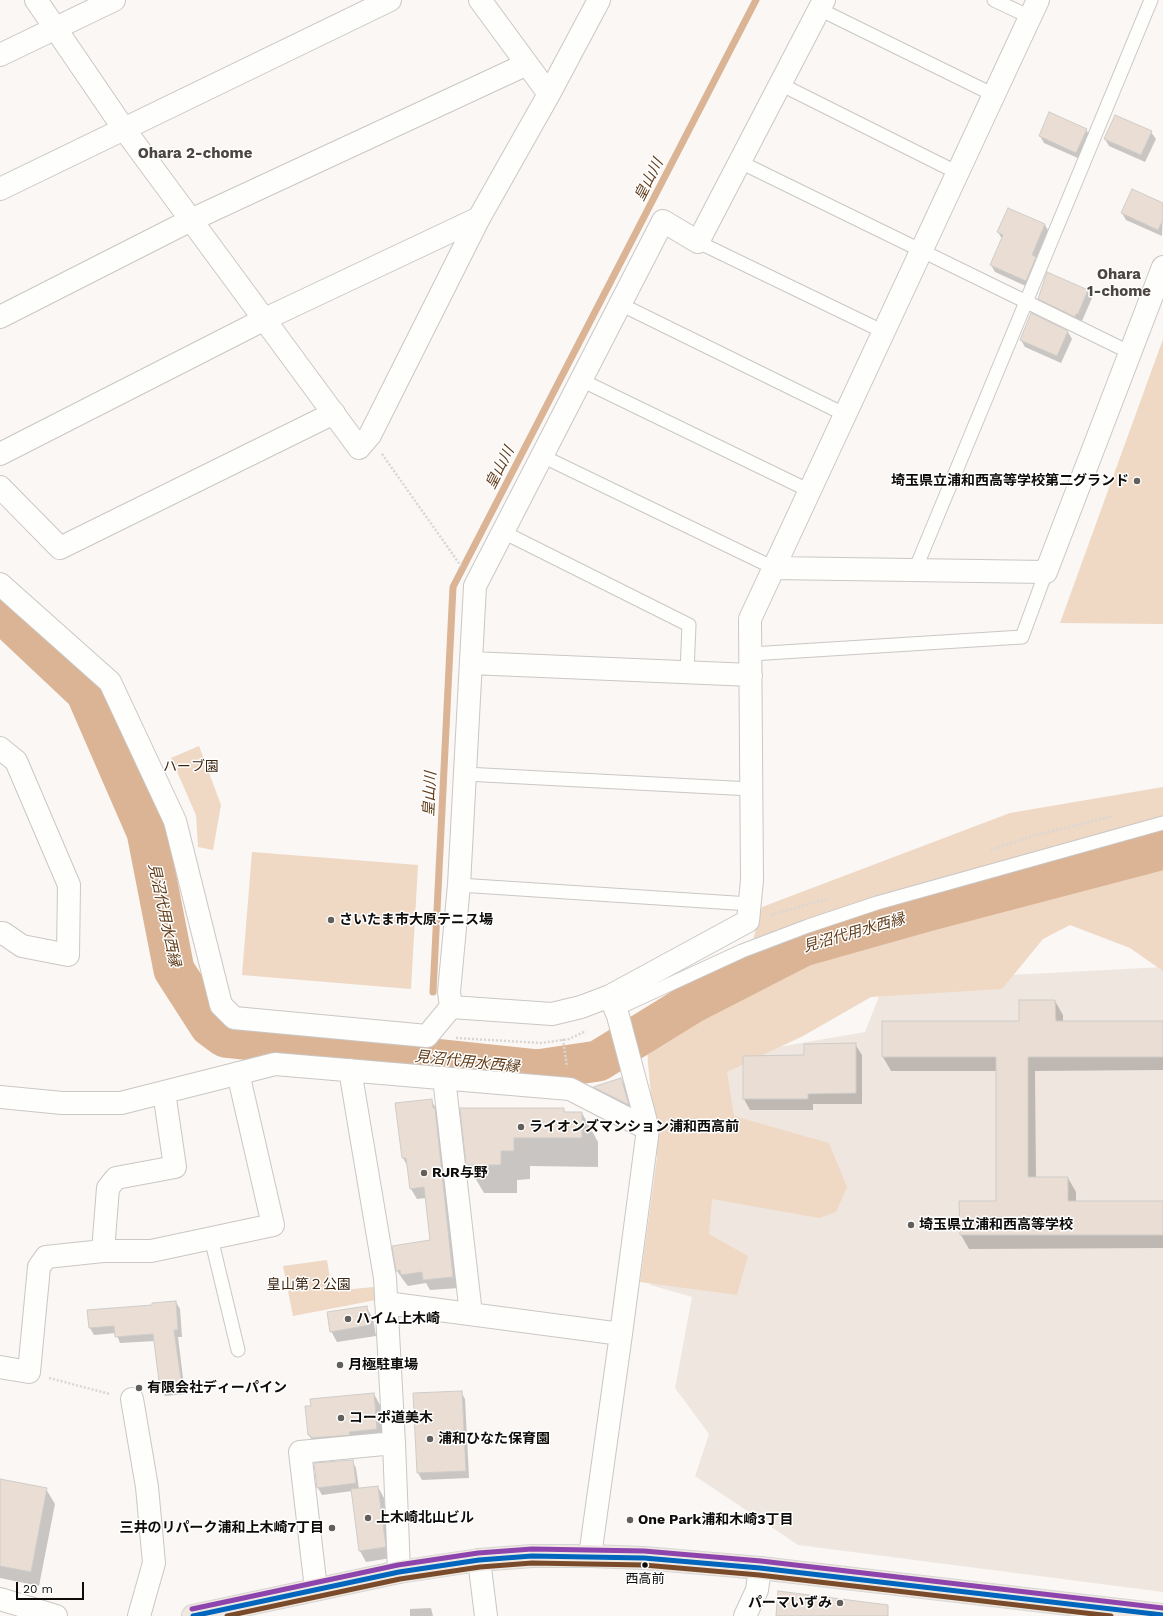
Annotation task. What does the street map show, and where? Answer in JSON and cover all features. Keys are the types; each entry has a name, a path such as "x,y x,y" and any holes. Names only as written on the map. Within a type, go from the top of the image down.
{"main road":[{"path":"193,1616 399,1572 479,1560 532,1556 644,1558 760,1568 1163,1615"}],"street":[{"path":"36,0 124,129 359,448 370,436 479,218 549,94 599,0"},
{"path":"0,55 114,0"},
{"path":"0,189 390,0"},
{"path":"480,0 549,94"},
{"path":"0,584 110,682 175,821 221,1005 234,1018 427,1036 451,1007 449,992 458,884 475,586 662,222 698,242 822,4"},
{"path":"451,1007 552,1014 615,1007 748,921 752,880 750,619 1034,8"},
{"path":"0,317 191,220 527,64"},
{"path":"0,454 265,320 479,218"},
{"path":"774,568 1046,572 1163,267"},
{"path":"0,487 60,548 334,413"},
{"path":"471,663 687,672 751,664"},
{"path":"0,748 16,761 69,885 68,955 22,946 3,933 0,933"},
{"path":"590,1556 648,1129 615,1007"},
{"path":"0,1096 62,1103 121,1103 275,1064 570,1089 648,1129"},
{"path":"350,1070 385,1278 399,1572"},
{"path":"0,1367 28,1372 39,1267 46,1257 103,1251 151,1251 273,1225 238,1073"},
{"path":"444,1078 470,1314"},
{"path":"103,1251 108,1188 116,1178 175,1167 164,1092"},
{"path":"386,1303 621,1334"},
{"path":"132,1399 147,1487 154,1563 139,1616"},
{"path":"316,1589 300,1452 394,1443"},
{"path":"479,1560 486,1616"},
{"path":"745,1616 757,1590 760,1568"},
{"path":"0,1600 56,1616"}],"lane":[{"path":"994,0 1034,8"},
{"path":"915,570 1025,301 1151,0"},
{"path":"822,4 994,95"},
{"path":"780,84 958,173"},
{"path":"740,162 1131,353"},
{"path":"698,242 884,332"},
{"path":"620,304 846,415"},
{"path":"581,380 810,491"},
{"path":"542,456 774,568"},
{"path":"503,532 689,625 687,672"},
{"path":"751,664 1022,637 1046,572"},
{"path":"465,774 751,789"},
{"path":"615,1007 742,951 808,926 877,903 1163,823"},
{"path":"458,884 750,904"},
{"path":"211,1238 238,1350"}],"path":[{"path":"370,436 456,559"},
{"path":"28,1372 132,1399"}],"shaded area":[{"name":"埼玉県立浦和西高等学校","path":"1163,967 1163,1592 798,1545 695,1476 709,1434 675,1388 692,1297 650,1285 666,1165 657,1068 865,1032 883,986 1009,975"}],"green space":[{"name":"埼玉県立浦和西高等学校第二グランド","path":"1163,339 1163,624 1060,623"},
{"name":"ハーブ園","path":"199,746 221,805 213,850 198,847 196,815 171,758"},
{"path":"1163,787 1163,971 1130,948 1070,925 1043,939 1002,989 871,997 803,1036 727,1072 734,1116 829,1143 847,1187 836,1212 819,1218 712,1199 709,1234 748,1256 737,1295 640,1282 657,1157 648,1063 646,1022 658,1000 732,964 748,958 762,907 1010,813"},
{"name":"さいたま市大原テニス場","path":"252,852 418,865 411,989 242,975"},
{"name":"皇山第２公園","path":"327,1260 332,1291 374,1287 376,1300 293,1316 283,1266"}],"building":[{"path":"1049,112 1087,129 1076,153 1039,136"},
{"path":"1115,115 1152,131 1141,155 1104,139"},
{"path":"1132,189 1163,203 1163,220 1158,230 1121,213"},
{"path":"1008,208 1045,224 1032,255 1036,257 1026,281 990,265 1003,235 997,232"},
{"path":"1047,272 1088,290 1078,314 1076,314 1075,317 1038,299"},
{"path":"1031,313 1068,331 1057,356 1020,340"},
{"path":"1019,1000 1055,1000 1056,1021 1163,1021 1163,1057 1028,1057 1028,1177 1068,1177 1068,1201 1163,1201 1163,1235 960,1235 959,1201 996,1201 996,1057 882,1057 882,1021 1019,1021"},
{"path":"856,1043 856,1093 808,1094 808,1099 743,1099 743,1056 804,1055 804,1044"},
{"path":"621,1078 629,1105 593,1087"},
{"name":"RJR与野","path":"432,1099 433,1108 435,1108 453,1277 423,1280 422,1272 401,1275 400,1270 396,1271 392,1246 430,1240 424,1187 410,1189 406,1158 402,1158 395,1103"},
{"name":"ライオンズマンション浦和西高前","path":"460,1108 564,1108 564,1112 582,1112 582,1138 514,1138 514,1151 501,1151 501,1165 466,1165"},
{"path":"176,1301 178,1330 174,1330 182,1387 160,1389 153,1334 115,1337 114,1326 89,1328 87,1310 152,1305 152,1303"},
{"name":"ハイム上木崎","path":"367,1306 370,1325 330,1332 327,1312"},
{"path":"462,1391 466,1471 417,1473 413,1393"},
{"name":"コーポ道美木","path":"374,1393 377,1429 349,1432 350,1435 311,1438 310,1435 308,1435 305,1406 311,1406 310,1399"},
{"path":"353,1460 356,1483 317,1488 314,1463"},
{"path":"0,1479 47,1488 31,1572 0,1566"},
{"name":"上木崎北山ビル","path":"378,1486 386,1547 359,1551 351,1489"},
{"path":"778,1591 888,1605 888,1616 776,1616"}],"waterway":[{"name":"皇山川","path":"433,992 453,587 756,0"},
{"name":"見沼代用水西縁","path":"0,611 86,692 147,832 174,970 210,1026 225,1037 537,1070 598,1061 692,1003 803,946 927,911 1163,849"}],"transit line":[{"path":"192,1609 398,1565 478,1553 532,1549 644,1551 761,1561 1163,1608"},
{"path":"193,1616 399,1572 479,1560 532,1556 644,1558 760,1568 1163,1615"},
{"path":"227,1616 400,1579 480,1567 532,1563 644,1565 759,1575 1111,1616"}],"place":[{"name":"埼玉県立浦和西高等学校第二グランド","path":"1137,481"},
{"name":"さいたま市大原テニス場","path":"331,920"},
{"name":"ライオンズマンション浦和西高前","path":"521,1127"},
{"name":"RJR与野","path":"424,1173"},
{"name":"埼玉県立浦和西高等学校","path":"911,1225"},
{"name":"ハイム上木崎","path":"348,1319"},
{"name":"月極駐車場","path":"340,1365"},
{"name":"有限会社ディーパイン","path":"139,1388"},
{"name":"コーポ道美木","path":"341,1418"},
{"name":"浦和ひなた保育園","path":"430,1439"},
{"name":"上木崎北山ビル","path":"368,1518"},
{"name":"One Park浦和木崎3丁目","path":"630,1520"},
{"name":"三井のリパーク浦和上木崎7丁目","path":"332,1528"},
{"name":"西高前","path":"645,1565"},
{"name":"パーマいずみ","path":"840,1603"}],"district":[{"name":"Ohara 2-chome","path":"195,154"},
{"name":"Ohara 1-chome","path":"1119,284"}]}
